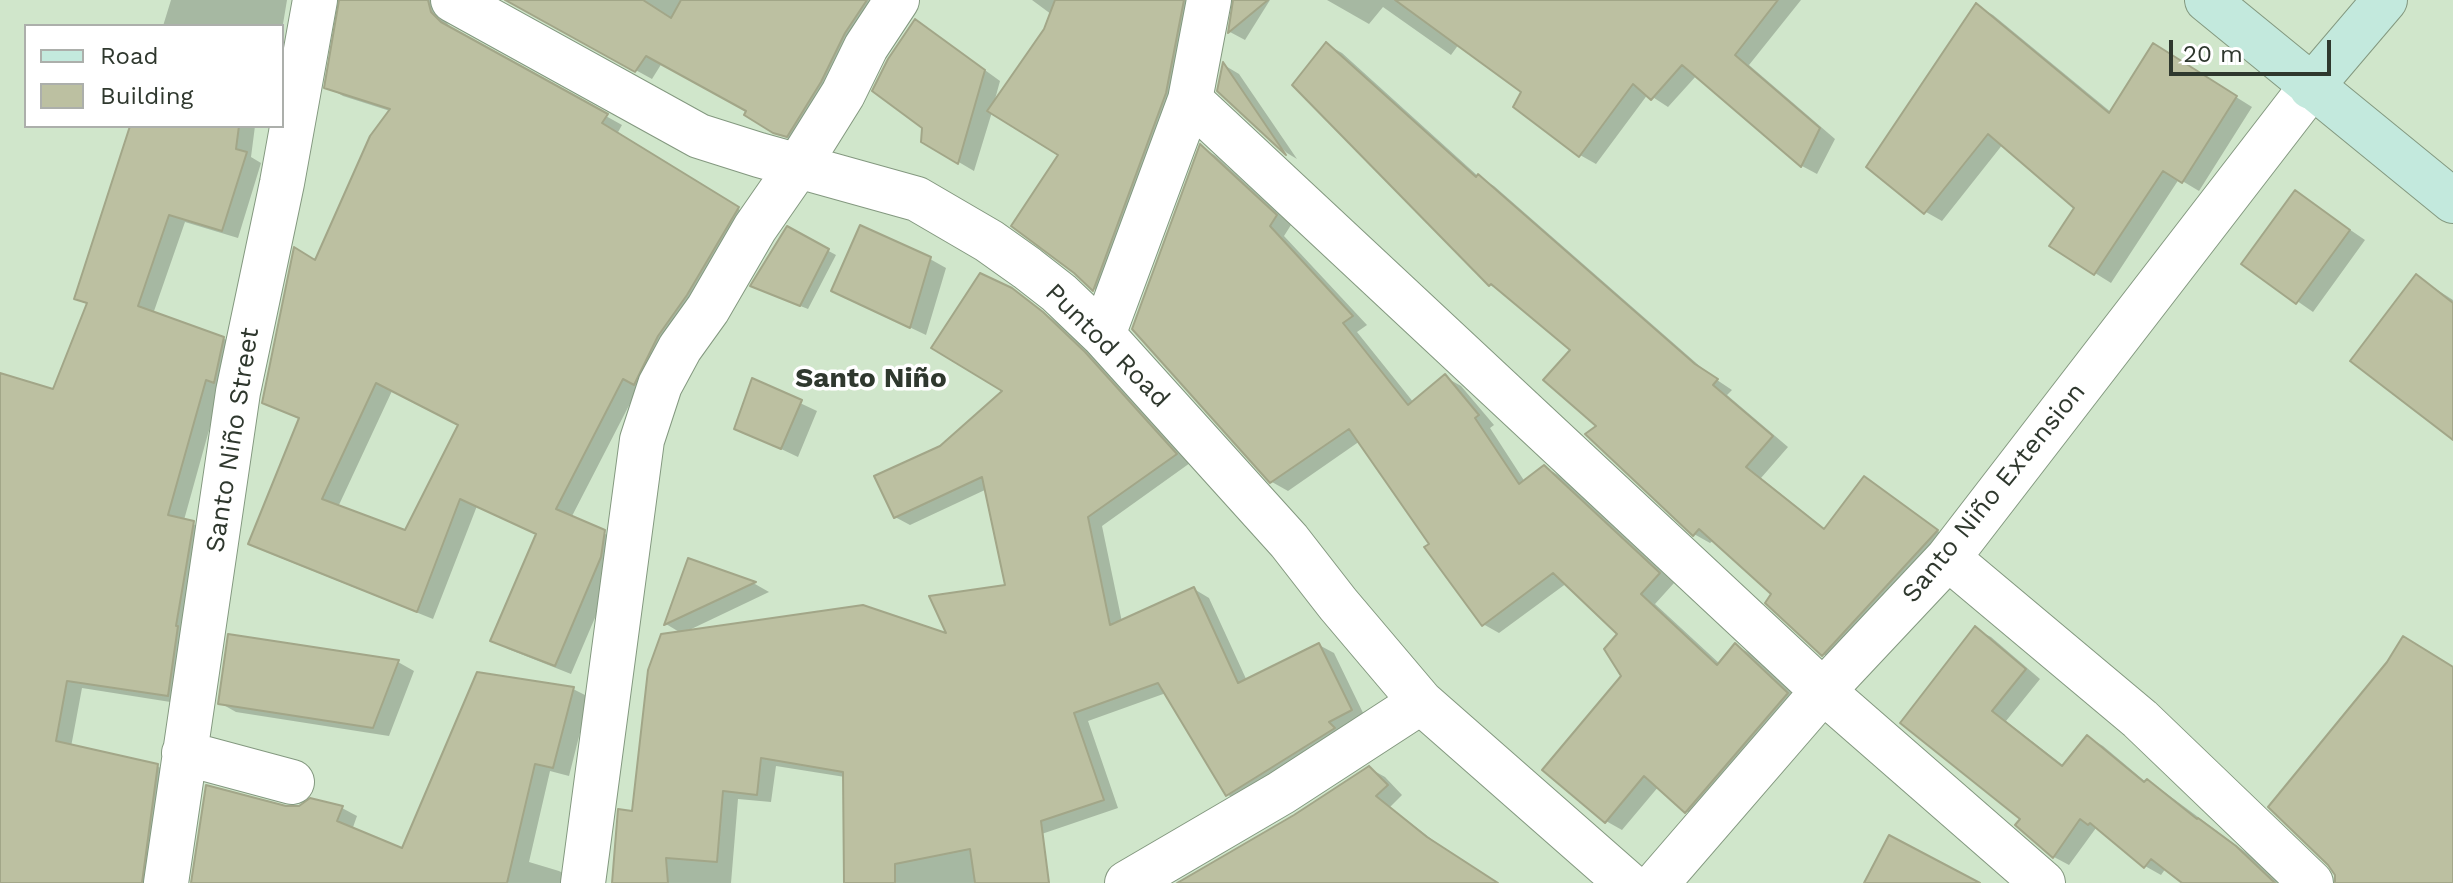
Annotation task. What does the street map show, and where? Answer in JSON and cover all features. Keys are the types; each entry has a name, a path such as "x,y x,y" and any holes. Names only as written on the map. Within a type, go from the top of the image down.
{"street":[{"name":"Santo Niño Street","path":"166,883 238,392 282,183 315,0"},
{"name":"Puntod Road","path":"453,0 699,136 917,199 989,241 1059,293 1103,335 1289,541 1421,702 1627,883"},
{"path":"583,883 642,440 660,385 755,228 843,94 866,47 897,0"},
{"path":"1103,335 1190,100 1209,0"},
{"path":"2207,0 2453,201"},
{"path":"2311,87 2385,0"},
{"name":"Santo Niño Extension","path":"1657,883 1823,691 1948,558 2311,87"},
{"path":"1190,100 1823,691 2043,883"},
{"path":"1948,558 2140,719 2311,883"},
{"path":"1127,883 1281,793 1421,702"},
{"path":"184,753 292,782"}],"building":[{"path":"339,0 428,0 431,12 441,22 608,114 602,123 739,207 687,295 658,336 634,385 623,379 556,509 605,530 601,557 555,666 490,641 536,534 460,499 417,612 248,544 299,418 262,403 294,247 315,260 370,136 390,109 324,88","holes":["376,383 458,425 405,530 322,499"]},
{"path":"505,0 643,0 671,18 681,0 867,0 787,137 773,133 744,115 746,111 646,56 635,72"},
{"path":"1055,0 1184,0 1166,93 1093,291 1011,226 1058,155 987,111 1044,29"},
{"path":"1233,0 1268,0 1228,33"},
{"path":"1395,0 1778,0 1735,55 1820,128 1801,167 1682,65 1651,100 1633,84 1579,157 1513,107 1521,92"},
{"path":"1976,3 2109,113 2153,43 2237,96 2182,183 2163,171 2094,275 2049,246 2074,208 1988,134 1924,214 1866,167"},
{"path":"915,19 985,70 958,164 921,142 922,128 872,91 888,59"},
{"path":"1326,42 1476,177 1478,174 1695,364 1718,379 1713,385 1773,436 1746,467 1824,529 1864,476 1938,530 1822,656 1765,603 1771,594 1699,529 1693,536 1585,434 1596,426 1543,380 1570,350 1491,284 1489,286 1292,85"},
{"path":"1223,62 1286,155 1217,91"},
{"path":"129,128 239,128 236,149 247,152 222,231 169,215 138,306 224,337 214,383 206,380 168,515 194,521 168,696 67,681 56,741 158,764 142,883 0,883 0,373 53,389 87,303 74,299"},
{"path":"1200,144 1277,215 1270,226 1353,316 1343,323 1408,405 1445,374 1479,415 1475,418 1519,484 1544,465 1660,573 1641,594 1717,665 1735,643 1788,693 1685,813 1644,776 1605,823 1542,770 1621,676 1604,649 1617,634 1553,573 1482,626 1424,547 1429,544 1349,429 1270,483 1132,329"},
{"path":"2295,190 2350,230 2296,304 2241,264"},
{"path":"860,225 931,257 910,328 831,291"},
{"path":"787,226 829,249 800,306 750,286"},
{"path":"980,273 1012,288 1043,312 1085,352 1177,454 1088,517 1110,625 1194,587 1238,683 1319,643 1352,710 1329,722 1335,728 1226,796 1158,683 1074,713 1104,800 1041,821 1049,883 975,883 970,849 895,864 895,883 844,883 843,772 761,758 757,795 723,791 717,862 666,858 668,883 612,883 618,809 632,811 648,670 661,634 863,605 946,633 929,596 1005,585 982,477 894,518 874,476 940,446 1002,391 931,348"},
{"path":"2416,274 2453,303 2453,440 2350,361"},
{"path":"752,378 802,400 781,449 734,429"},
{"path":"688,558 756,582 664,625"},
{"path":"1975,626 2026,669 1992,711 2062,766 2087,735 2144,782 2147,779 2236,846 2275,883 2182,883 2151,859 2144,868 2090,823 2088,825 2080,819 2053,858 2015,825 2020,819 1900,723"},
{"path":"228,634 399,660 373,728 218,704"},
{"path":"2403,636 2453,667 2453,883 2335,883 2335,875 2328,865 2268,807 2387,662"},
{"path":"477,672 574,687 553,768 535,764 507,883 191,883 206,785 286,806 299,806 310,798 343,806 337,821 402,848"},
{"path":"1369,766 1388,785 1376,796 1427,837 1498,883 1177,883 1294,815"},
{"path":"1889,835 1980,883 1864,883"}],"district":[{"name":"Santo Niño","path":"871,379"}]}
